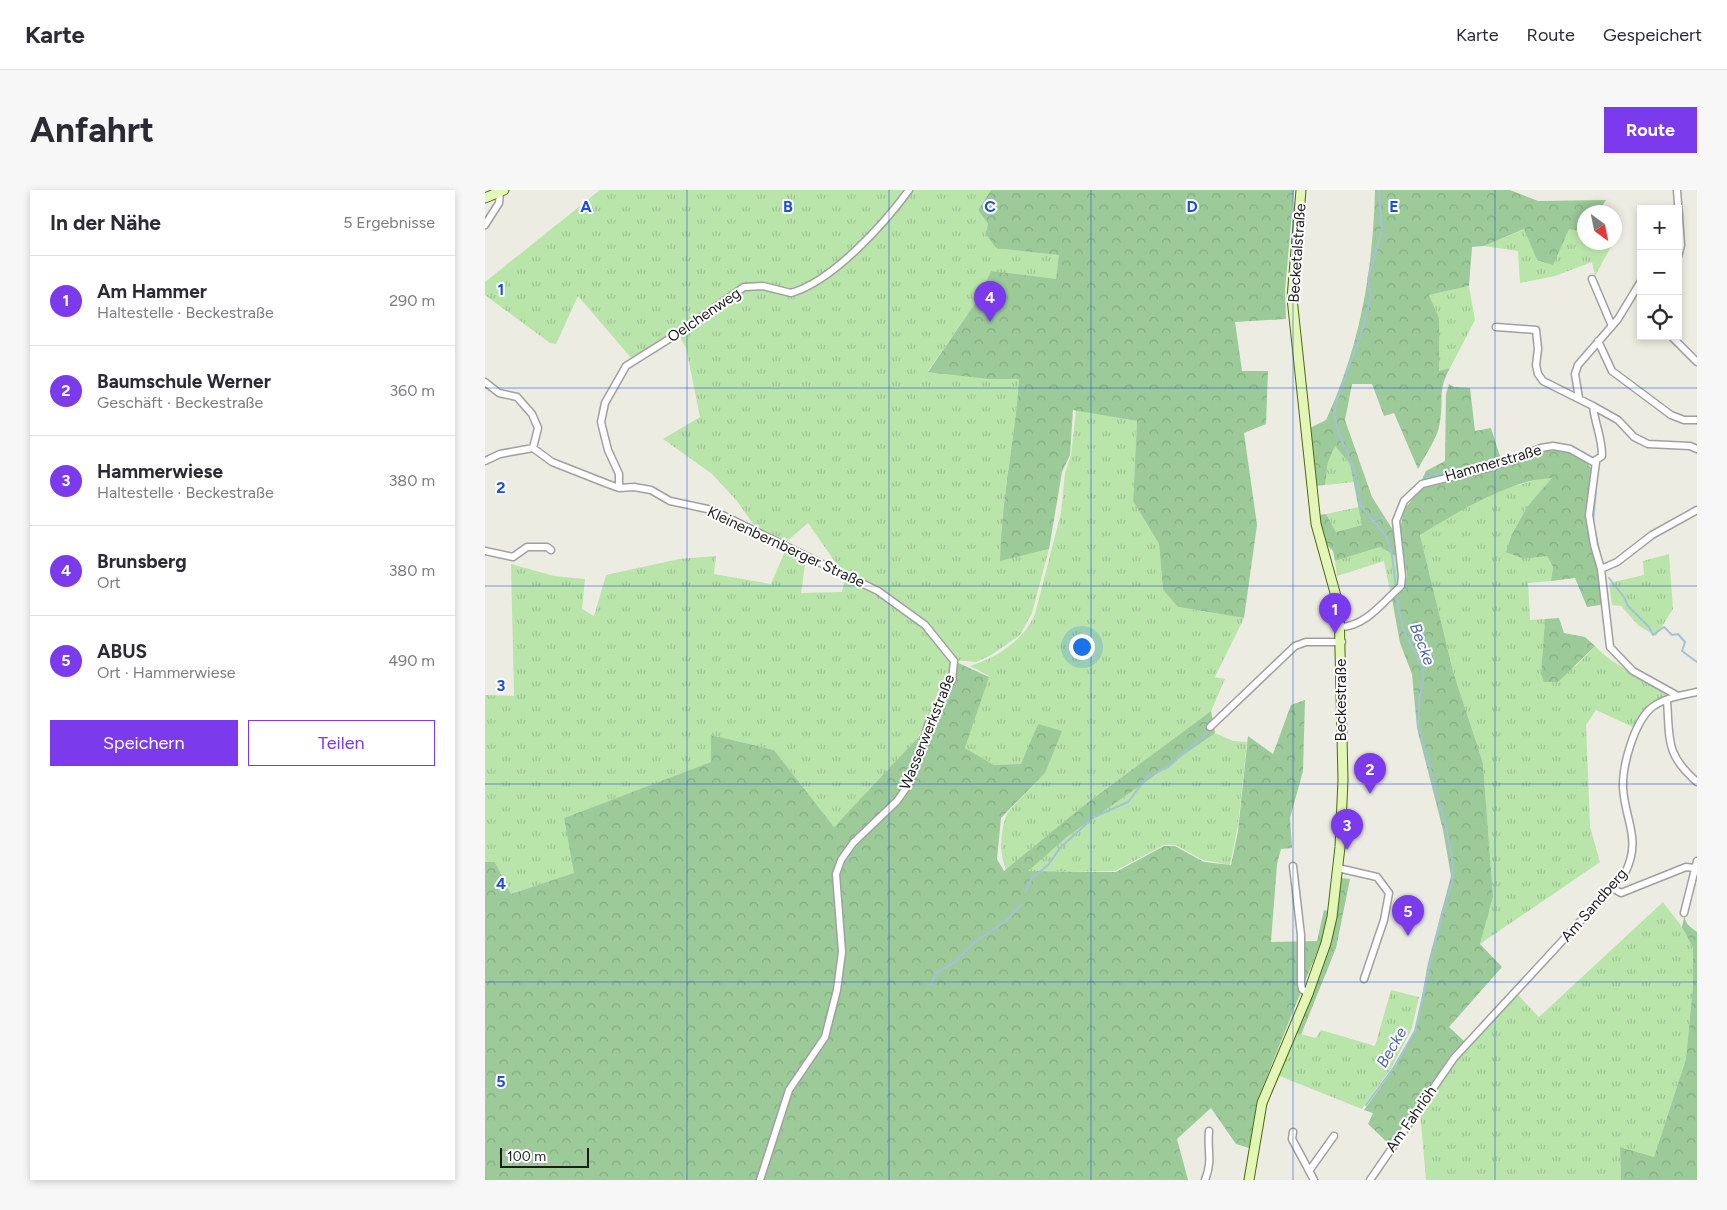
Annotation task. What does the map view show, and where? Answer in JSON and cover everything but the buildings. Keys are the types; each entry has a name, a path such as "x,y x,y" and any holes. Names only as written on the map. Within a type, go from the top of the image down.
{"main road":[{"name":"Becketalstraße","path":"1296,347 1292,298 1301,190"},
{"path":"485,198 502,191"},
{"name":"Beckestraße","path":"1249,1180 1261,1103 1308,994 1328,935 1338,868 1343,780 1340,711 1342,642 1339,607 1316,524 1296,347"}],"street":[{"name":"Oelchenweg","path":"619,488 619,474 608,450 601,422 605,403 625,366 677,334 744,287 763,286 791,293 825,275 852,255 909,190"},
{"path":"1677,190 1678,205"},
{"path":"485,225 499,203 502,191"},
{"path":"1592,279 1612,326"},
{"path":"1579,398 1575,374 1578,365 1618,319 1637,288"},
{"path":"1496,327 1536,330 1538,374 1543,380 1618,420 1634,437 1648,444 1690,446 1697,449"},
{"path":"1598,340 1612,371 1671,415 1684,420 1697,420"},
{"path":"1675,340 1697,362"},
{"path":"485,382 499,393 517,397 532,414 539,428 533,448 500,454 485,461"},
{"path":"1593,406 1594,419 1602,439 1601,456 1596,462 1589,515 1601,569 1610,647 1633,671 1678,696"},
{"name":"Hammerstraße","path":"1341,627 1349,627 1363,620 1399,587 1402,576 1396,522 1404,502 1421,485 1492,467 1541,448 1553,446 1570,449 1596,462"},
{"name":"Kleinenbernberger Straße","path":"533,448 552,462 619,488 651,490 670,501 712,510 878,591 925,625 953,661"},
{"path":"1601,569 1617,562 1652,534 1697,510"},
{"path":"485,552 513,557 527,547 547,547 551,550"},
{"path":"1210,727 1295,646 1306,642 1342,642"},
{"name":"Wasserwerkstraße","path":"760,1180 789,1090 825,1037 837,990 842,952 836,874 841,860 853,843 897,801 909,784 928,725 951,680 953,661"},
{"name":"Am Sandberg","path":"1454,1058 1625,873 1632,859 1634,837 1623,788 1627,759 1637,730 1651,709 1678,696 1697,692"},
{"path":"1667,701 1670,749 1676,761 1697,782"},
{"path":"1684,913 1697,861"},
{"path":"1293,866 1301,935 1301,984 1302,989 1308,994"},
{"path":"1612,888 1621,893 1686,867 1695,868"},
{"path":"1338,868 1377,877 1389,893 1385,920 1364,979"},
{"name":"Am Fahrlöh","path":"1370,1180 1454,1058"},
{"path":"1205,1180 1210,1166 1209,1131"},
{"path":"1293,1132 1292,1139 1314,1180"},
{"path":"1309,1171 1334,1136"}],"green space":[{"path":"600,190 908,190 856,248 825,274 808,284 788,292 755,284 704,313 633,360 578,296 556,344 550,343 485,295 485,282"},
{"path":"910,190 991,190 978,210 988,224 996,247 1060,255 1056,280 991,271 978,299 928,371 988,379 1019,379 1003,515 1000,560 1049,549 1032,613 1020,635 991,655 976,662 954,660 927,623 843,573 808,523 786,542 756,528 737,501 712,474 663,439 700,417 686,348 678,334 727,298 754,286 790,294 846,262"},
{"path":"991,190 1294,190 1285,290 1286,319 1235,322 1242,371 1268,371 1266,424 1244,433 1257,525 1244,618 1178,607 1163,590 1159,544 1133,501 1137,421 1073,410 1070,455 1062,472 1049,549 1000,561 1003,515 1019,379 988,379 928,372 978,299 991,271 1056,279 1059,255 996,248 986,234 988,224 978,210"},
{"path":"1375,190 1510,190 1538,201 1606,200 1603,205 1577,205 1577,231 1569,229 1553,265 1537,260 1524,229 1484,246 1472,247 1469,286 1429,295 1439,318 1439,371 1450,368 1442,389 1439,428 1418,469 1394,413 1384,416 1372,384 1352,384 1345,420 1372,497 1393,530 1396,556 1380,547 1335,561 1333,551 1325,543 1319,515 1326,514 1336,532 1362,525 1350,464 1335,446 1328,462 1325,485 1315,486 1310,428 1326,420 1348,364 1363,308 1374,220"},
{"path":"1525,229 1537,260 1569,229 1577,230 1577,250 1609,250 1595,276 1592,262 1555,276 1520,283 1518,251 1484,246"},
{"path":"1469,286 1475,320 1450,368 1439,371 1439,318 1429,295"},
{"path":"1449,384 1454,387 1470,388 1475,431 1491,428 1503,466 1527,456 1550,451 1561,451 1571,453 1582,459 1592,469 1589,515 1606,604 1587,607 1575,578 1551,581 1553,567 1547,556 1524,559 1506,552 1512,534 1527,507 1552,478 1519,484 1502,491 1467,508 1420,535 1453,671 1483,763 1493,897 1480,944 1502,967 1449,1027 1465,1042 1451,1055 1390,1145 1368,1124 1373,1113 1364,1110 1395,1067 1416,1029 1428,963 1451,876 1443,830 1417,728 1412,674 1400,643 1392,599 1403,589 1407,576 1400,530 1404,510 1414,497 1426,471 1445,461 1446,394"},
{"path":"1076,410 1137,421 1133,501 1159,544 1163,590 1178,607 1244,618 1215,677 1225,679 1211,711 1083,806 1006,870 1001,849 1005,818 1008,812 1045,773 1038,724 1022,764 994,765 965,748 989,676 970,666 980,663 1009,647 1024,632 1035,614 1061,513 1065,473 1071,455"},
{"path":"1335,446 1350,464 1354,482 1325,485 1328,462"},
{"path":"1542,478 1553,478 1527,507 1512,534 1524,559 1547,556 1553,567 1551,581 1528,583 1530,620 1545,619 1541,673 1576,666 1595,646 1611,660 1667,694 1651,704 1635,728 1596,710 1586,725 1590,827 1600,862 1480,944 1493,897 1483,763 1453,671 1420,535 1456,513 1501,490"},
{"path":"1359,507 1362,525 1336,532 1326,514"},
{"path":"1380,547 1396,556 1399,584 1390,591 1384,561 1337,576 1335,561"},
{"path":"786,549 806,557 801,593 842,592 845,577 877,593 924,626 951,661 946,685 937,708 906,752 834,827 774,750 711,735 712,762 564,818 575,873 511,894 495,862 485,862 485,695 514,696 511,564 554,576 585,579 582,609 594,616 606,575 679,559 716,556 714,574 771,584"},
{"path":"1669,554 1673,609 1656,636 1639,626 1621,606 1612,605 1609,583 1644,575 1643,561"},
{"path":"1559,618 1564,633 1585,637 1595,646 1558,682 1544,682 1541,673 1545,619"},
{"path":"954,661 989,677 965,748 994,765 1021,764 1038,724 1062,731 1045,773 1001,818 997,859 1004,871 1083,806 1211,711 1215,733 1067,837 1028,871 1116,872 1164,846 1175,846 1204,862 1231,865 1238,831 1248,736 1273,754 1291,705 1305,700 1303,771 1290,818 1292,848 1281,849 1277,864 1271,942 1317,941 1324,910 1328,911 1321,942 1257,1101 1249,1148 1236,1144 1211,1108 1177,1139 1188,1180 485,1180 485,862 495,862 511,894 574,873 564,818 711,762 711,735 774,750 834,827 929,726 944,699"},
{"path":"1215,733 1233,741 1247,742 1238,825 1230,865 1203,860 1176,845 1164,845 1115,871 1027,871 1067,837"},
{"path":"1341,878 1350,879 1336,948 1301,1035 1296,1033 1330,943"},
{"path":"1663,902 1682,927 1693,948 1693,985 1686,1059 1654,1157 1620,1147 1621,1180 1426,1180 1420,1112 1457,1059 1517,994 1539,1017"},
{"path":"1684,917 1688,925 1697,932 1697,1180 1621,1180 1620,1147 1654,1157 1686,1059 1693,985 1693,948 1682,927"},
{"path":"1391,990 1419,997 1412,1028 1392,1067 1362,1109 1277,1075 1296,1033 1316,1038 1321,1030 1375,1046"}],"waterway":[{"name":"Becke","path":"1379,190 1382,230 1368,279 1371,297 1362,331 1334,413 1338,432 1355,471 1361,506 1386,536 1392,555 1396,588"},
{"path":"1424,477 1467,467"},
{"path":"1596,490 1593,522 1601,559"},
{"name":"Becke","path":"1372,521 1382,518"},
{"path":"1609,578 1624,597 1628,606 1649,627 1653,635 1664,627 1672,635 1678,634 1685,642 1682,651 1697,662"},
{"name":"Becke","path":"1366,1105 1394,1067 1415,1031 1442,913 1453,880 1453,863 1444,819 1419,727 1419,699 1423,684 1423,668 1403,629 1396,593"},
{"path":"1025,892 1032,878 1048,865 1060,848 1094,817 1128,802 1147,777 1168,767 1208,732"},
{"path":"931,984 937,972 954,963 975,942 1007,920 1021,905"}],"place":[{"name":"Brunsberg","path":"990,322"},
{"name":"Am Hammer","path":"1335,634"},
{"name":"Baumschule Werner","path":"1370,794"},
{"name":"Hammerwiese","path":"1347,850"},
{"name":"ABUS","path":"1408,936"}]}
